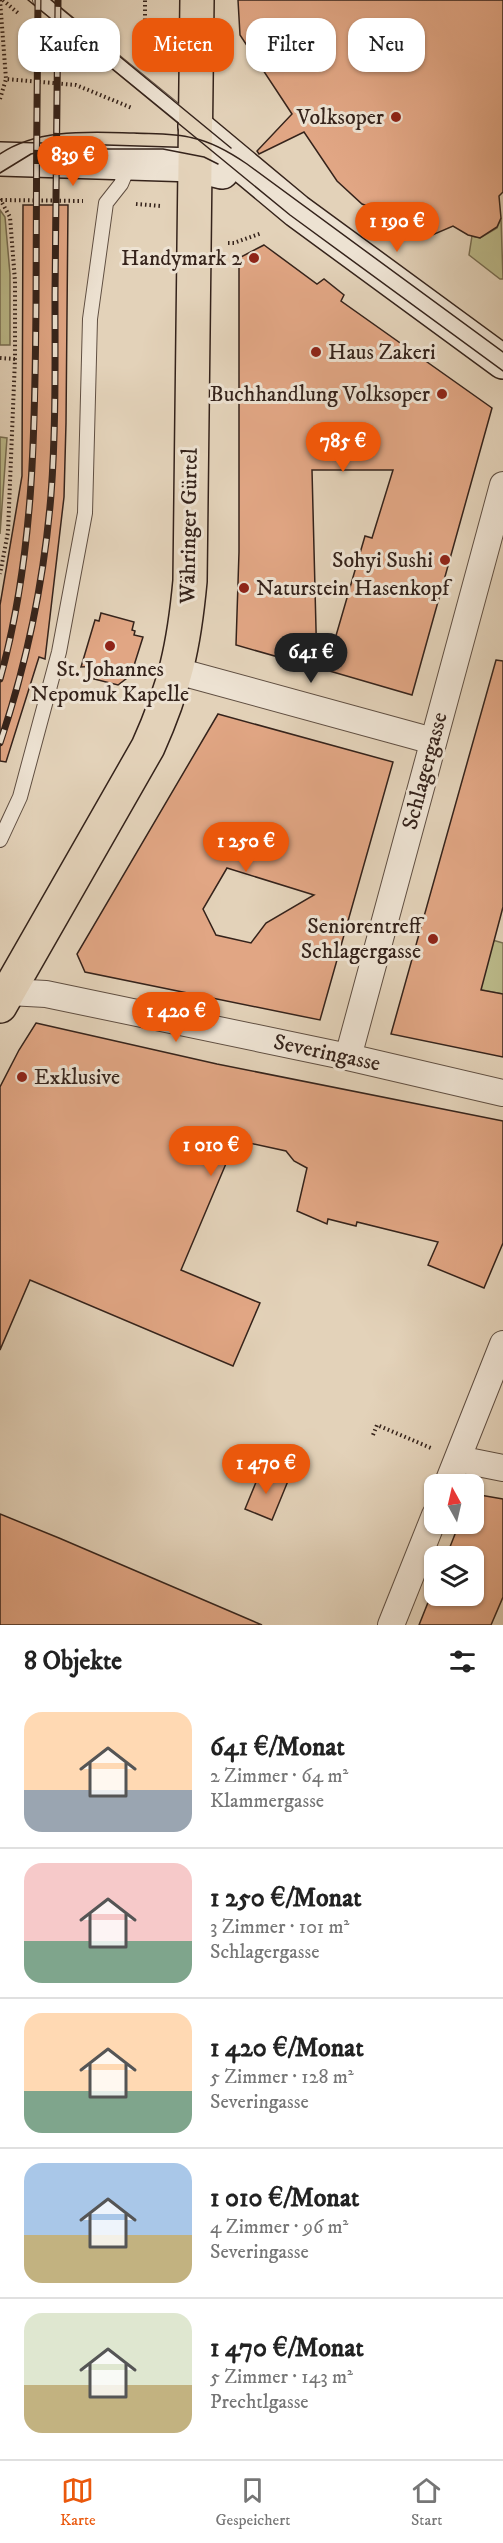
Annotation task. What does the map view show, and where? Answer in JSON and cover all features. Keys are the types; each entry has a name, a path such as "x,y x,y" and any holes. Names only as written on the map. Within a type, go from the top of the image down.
{"main road":[{"name":"Währinger Gürtel","path":"4,999 148,747 166,708 177,671 186,626 190,581 197,0"},
{"path":"195,126 297,211 502,358"},
{"path":"0,159 129,165 194,165 262,182"}],"street":[{"name":"Schlagergasse","path":"348,1057 503,485"},
{"path":"177,671 433,741"},
{"name":"Severingasse","path":"4,999 46,994 348,1057 503,1093"},
{"path":"447,1474 448,1455 503,1344"},
{"path":"448,1455 503,1468"},
{"path":"391,1625 427,1534"}],"lane":[{"path":"40,0 195,126"},
{"path":"0,840 20,797 59,652 86,513 90,319 106,203 121,184 129,165"}],"path":[{"path":"0,0 6,79 0,99"},
{"path":"6,79 76,85 137,110"},
{"path":"0,200 135,204"},
{"path":"0,200 10,218 15,281 15,359 8,532 0,574"},
{"path":"0,358 15,359"},
{"path":"373,1435 377,1425 448,1455"}],"shaded area":[{"path":"0,210 5,217 10,274 10,345 0,345"},
{"path":"501,218 503,279 469,255 472,236 480,238 497,228"},
{"path":"0,437 7,438 0,534"},
{"path":"489,939 503,943 503,994 472,988"}],"building":[{"name":"Volksoper","path":"238,0 503,0 503,192 499,196 501,218 497,227 480,238 468,235 453,226 430,236 429,221 390,214 362,204 337,181 304,132 259,154 257,151 292,114 264,72 336,72 336,18 246,18 246,44 240,35"},
{"path":"23,205 68,205 64,497 45,659 39,657 6,762 0,761 0,605 22,476"},
{"path":"264,245 317,284 324,279 344,295 341,301 492,408 412,695 326,670 365,536 372,538 393,470 312,470 317,668 236,645 239,552 239,258"},
{"name":"St. Johannes Nepomuk Kapelle","path":"101,613 134,622 132,630 135,631 134,635 143,637 131,675 118,685 94,679 98,666 81,667 95,620 99,621"},
{"path":"496,660 503,661 503,907 481,990 503,994 503,1057 391,1034"},
{"path":"218,714 393,762 320,1020 85,972 77,954","holes":["227,868 314,895 266,923 251,943 216,935 203,909"]},
{"path":"36,1023 217,1064 503,1121 503,1243 484,1288 428,1265 438,1242 357,1222 356,1226 328,1219 327,1224 297,1211 307,1168 294,1161 286,1151 236,1140 181,1270 260,1303 233,1366 30,1280 0,1350 0,1087"},
{"path":"261,1470 288,1481 272,1520 245,1509"},
{"path":"484,1496 503,1499 503,1597 491,1625 419,1625 427,1606 484,1606 484,1546 450,1546 455,1534 484,1534"},
{"path":"0,1514 59,1538 262,1625 0,1625"}],"tram line":[{"path":"28,0 290,215 503,371"},
{"path":"51,0 231,148"},
{"path":"0,154 31,140 82,132 171,134 207,142 247,164 503,352"},
{"path":"0,173 31,154 51,149 163,149 204,157 218,164"}],"railway":[{"path":"0,679 20,587 33,446 36,351 38,0"},
{"path":"0,743 10,713 33,621 44,558 51,495 55,395 58,0"}],"place":[{"name":"Volksoper","path":"396,117"},
{"name":"Handymark 2","path":"254,258"},
{"name":"Haus Zakeri","path":"316,352"},
{"name":"Buchhandlung Volksoper","path":"442,394"},
{"name":"Sohyi Sushi","path":"445,560"},
{"name":"Naturstein Hasenkopf","path":"244,588"},
{"name":"St. Johannes Nepomuk Kapelle","path":"110,646"},
{"name":"Seniorentreff Schlagergasse","path":"433,939"},
{"name":"Exklusive","path":"22,1077"}]}
